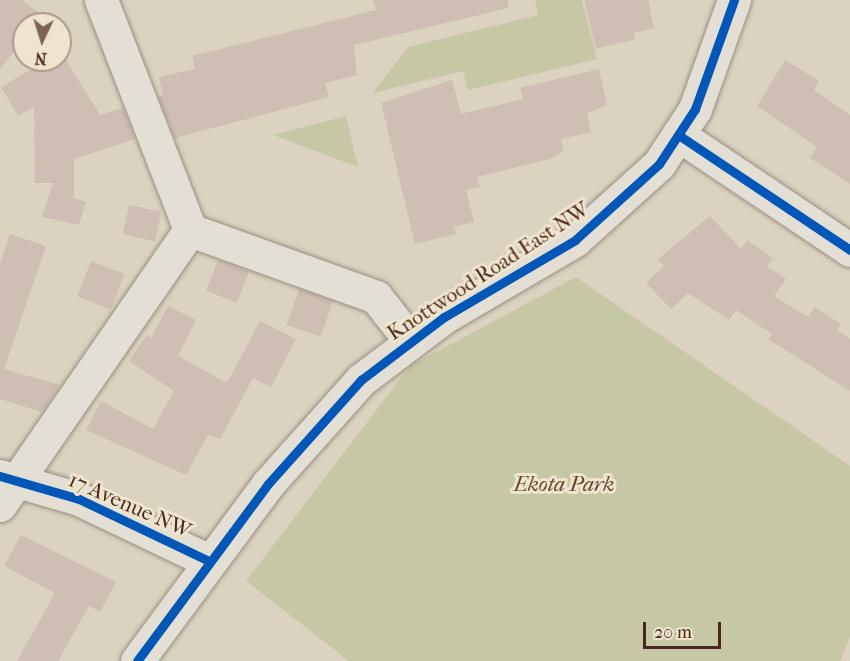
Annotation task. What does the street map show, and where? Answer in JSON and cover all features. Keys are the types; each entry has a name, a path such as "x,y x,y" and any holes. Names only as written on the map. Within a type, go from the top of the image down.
{"street":[{"path":"101,0 190,230 376,297 410,340"},
{"name":"Knottwood Road East NW","path":"137,661 209,561 327,414 410,340 583,234 659,164 680,136 709,78 734,0"},
{"path":"680,136 850,250"},
{"path":"5,487 190,230"},
{"name":"17 Avenue NW","path":"5,487 79,499 209,561"}],"green space":[{"path":"535,0 582,0 597,59 468,90 463,71 373,93 408,47 538,15"},
{"path":"346,116 358,167 273,135"},
{"name":"Ekota Park","path":"576,277 850,466 850,637 840,661 349,661 246,581 410,366"}],"building":[{"path":"0,0 22,0 37,12 12,12 12,54 0,69"},
{"path":"373,0 508,0 508,8 354,45 357,75 325,83 329,97 175,138 158,96 163,95 159,77 195,69 192,56 376,10"},
{"path":"584,0 648,0 654,28 634,33 636,39 596,49"},
{"path":"785,60 819,81 814,90 850,115 850,184 810,158 817,147 757,106"},
{"path":"599,69 607,105 587,113 591,132 561,139 564,151 550,159 477,177 480,187 466,190 474,222 454,227 456,234 415,244 381,103 452,80 461,114 523,99 520,88"},
{"path":"72,70 100,115 123,108 135,139 74,159 74,198 86,202 79,225 42,217 53,183 35,183 34,107 18,116 1,87 27,72 72,72"},
{"path":"129,205 161,212 155,241 123,234"},
{"path":"710,216 741,249 747,240 773,258 767,266 786,279 774,296 808,317 815,307 841,324 837,330 850,339 850,391 768,339 772,334 736,310 729,320 688,293 671,309 646,283 664,266 658,259"},
{"path":"10,234 46,246 4,369 60,385 42,412 0,399 0,264"},
{"path":"218,260 249,272 237,303 206,291"},
{"path":"91,261 125,274 111,309 77,296"},
{"path":"299,289 333,301 321,337 287,325"},
{"path":"168,306 196,320 178,356 227,383 260,321 296,339 271,387 253,378 220,439 208,435 186,475 86,430 101,401 153,429 174,391 129,361 147,335 151,338"},
{"path":"21,535 116,582 100,612 89,606 58,661 17,661 55,593 4,566"}],"cycle path":[{"path":"137,661 268,484 361,380 444,317 575,240 659,164 695,109 734,0"},
{"path":"680,136 850,250"},
{"path":"0,476 79,499 209,561"}]}
